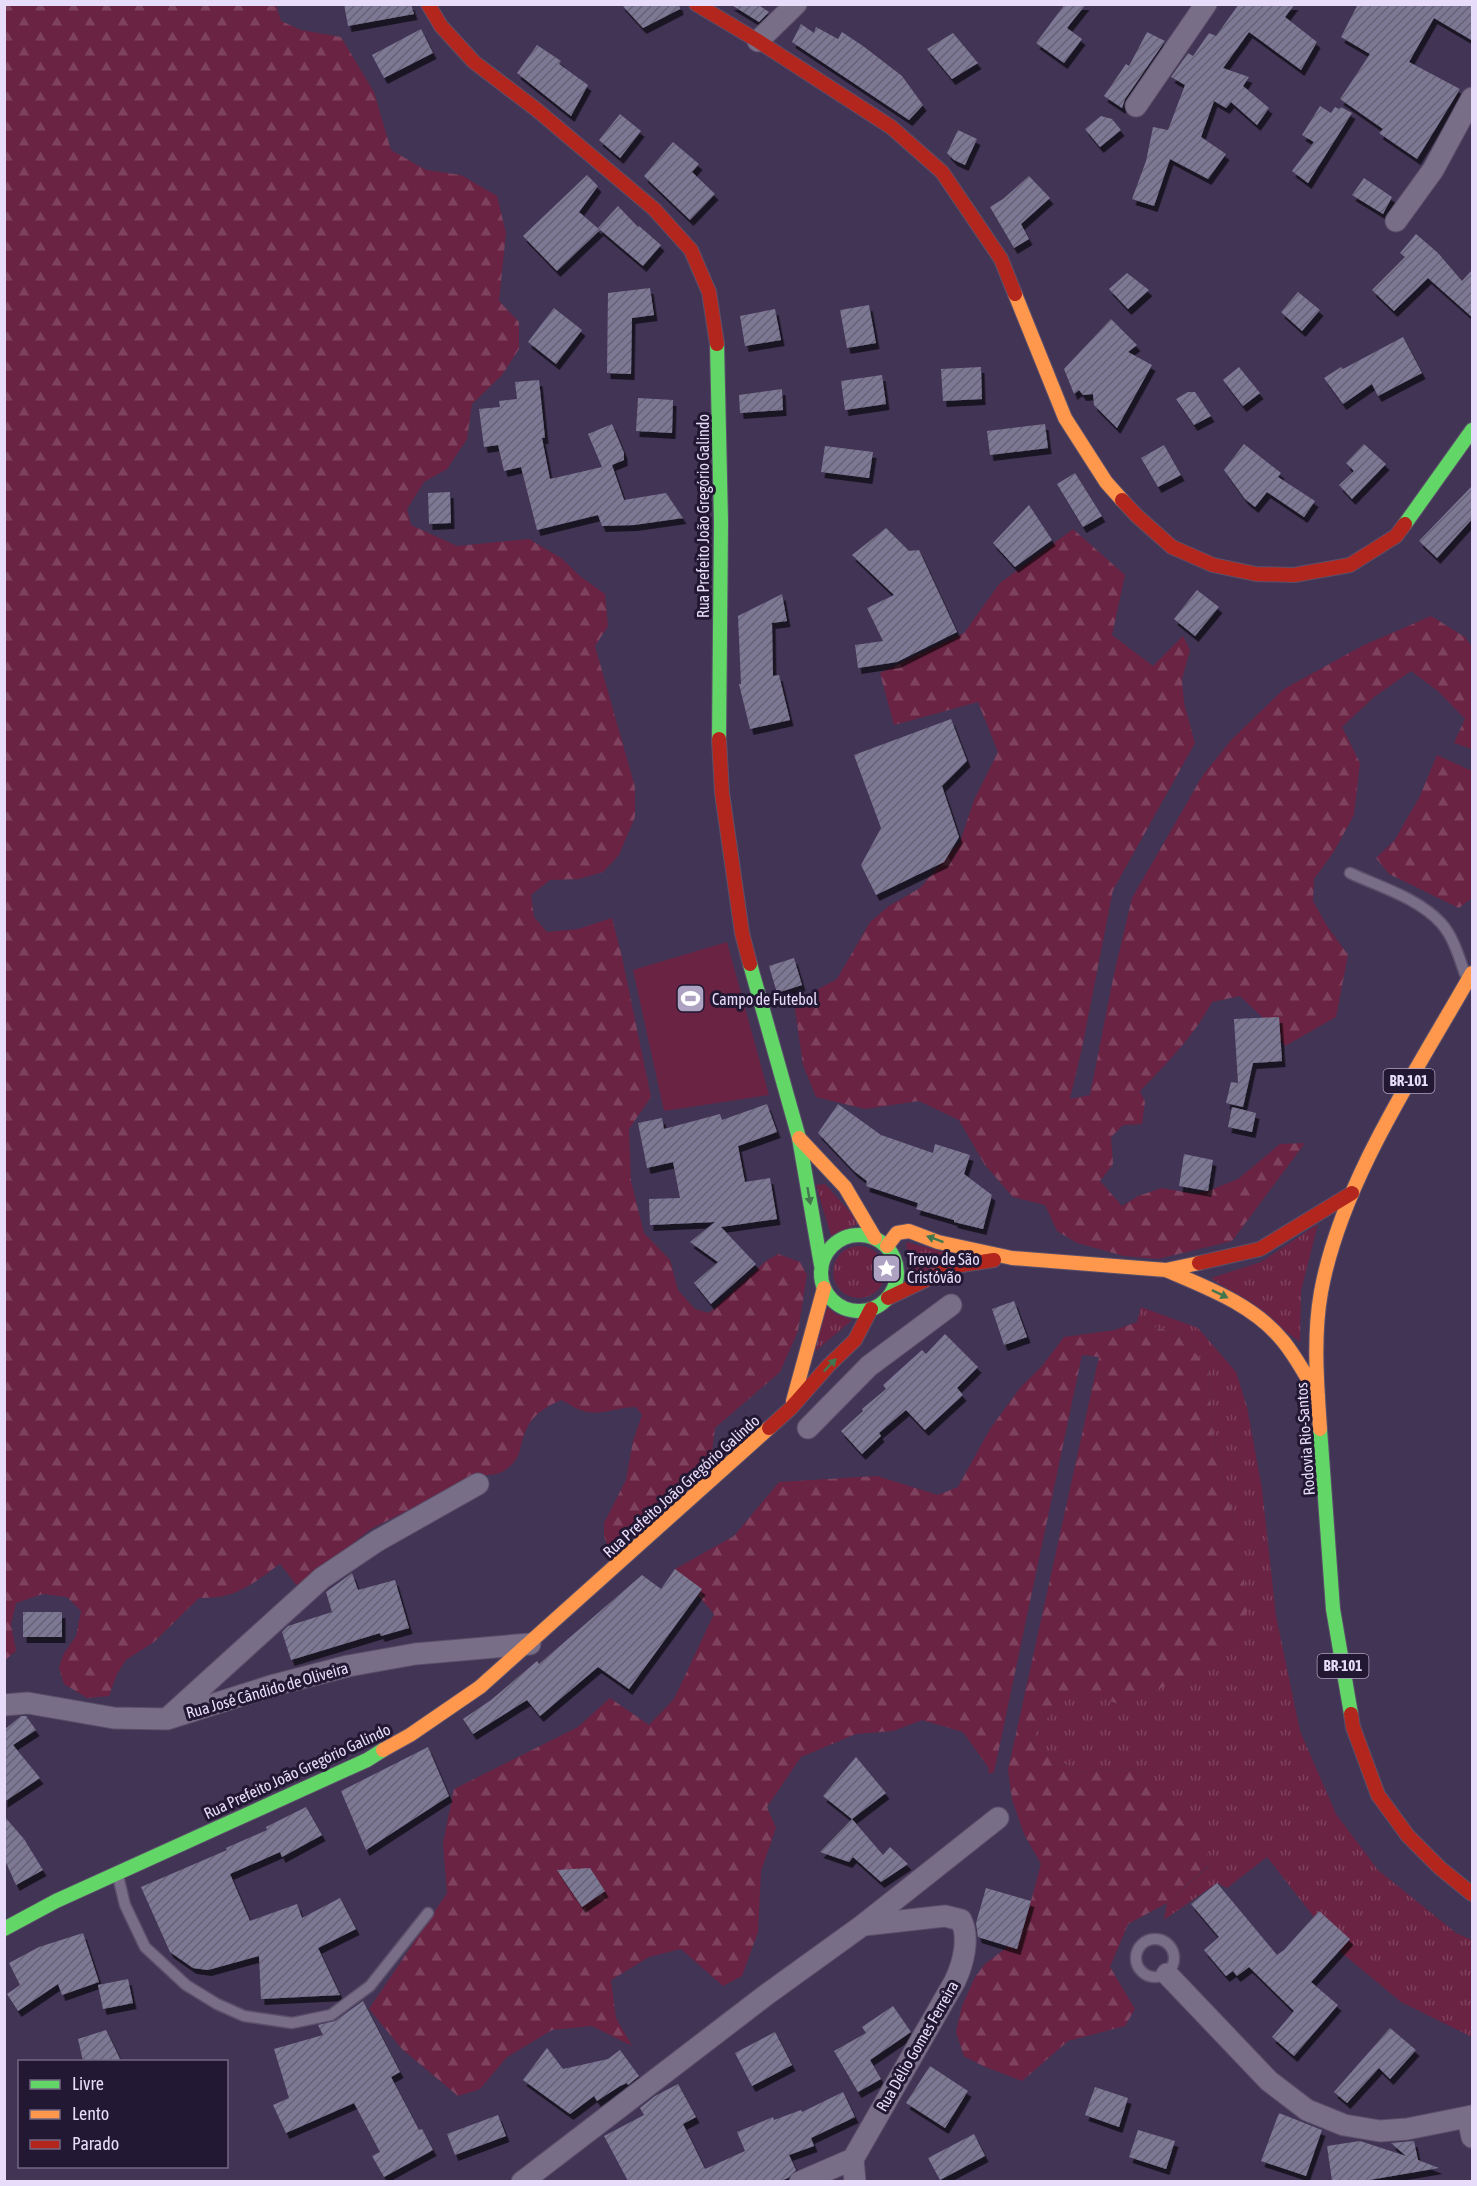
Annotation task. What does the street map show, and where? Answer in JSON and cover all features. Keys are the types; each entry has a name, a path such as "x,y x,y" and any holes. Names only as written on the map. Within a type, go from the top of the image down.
{"main road":[{"name":"Rua Prefeito João Gregório Galindo","path":"428,4 441,26 474,62 537,110 654,209 691,250 709,292 718,347 721,522 719,739 722,793 742,933 799,1138 822,1265"},
{"path":"696,4 891,127 942,172 1001,259 1065,418 1106,482 1137,516 1172,547 1213,565 1257,574 1294,575 1350,565 1396,536 1473,430"},
{"name":"Rodovia Rio-Santos","path":"1470,976 1395,1107 1352,1193 1330,1255 1317,1327 1318,1395 1333,1609 1353,1727 1378,1795 1408,1836 1440,1868 1473,1894"},
{"path":"799,1138 845,1187 881,1242 893,1255 897,1266 897,1278 888,1298"},
{"path":"881,1242 897,1233 909,1231 938,1242 1012,1258 1166,1270 1260,1249 1352,1193"},
{"path":"881,1242 864,1235 853,1235 832,1245 825,1255 821,1277 824,1288 830,1297 849,1310 871,1309 888,1298 955,1266 1012,1258"},
{"path":"1166,1270 1239,1304 1259,1318 1278,1334 1318,1395"},
{"path":"791,1408 824,1288"},
{"name":"Rua Prefeito João Gregório Galindo","path":"4,1929 56,1901 367,1760 410,1736 480,1687 791,1408 855,1340 871,1309"}],"street":[{"path":"758,41 796,4"},
{"path":"1136,106 1206,4"},
{"path":"1396,221 1433,170 1473,98"},
{"path":"808,1428 868,1366 951,1305"},
{"path":"855,1340 868,1366"},
{"path":"167,1719 322,1578 377,1541 478,1484"},
{"name":"Rua José Cândido de Oliveira","path":"4,1705 28,1703 114,1718 167,1719 271,1686 348,1666 415,1654 530,1644"},
{"path":"522,2181 766,1995 862,1925 998,1818"},
{"name":"Rua Délio Gomes Ferreira","path":"852,2159 955,1981 960,1970 966,1936 961,1920 945,1916 862,1925"},
{"path":"1167,1974 1269,2081 1307,2110 1344,2126 1380,2131 1471,2124"},
{"path":"800,2181 852,2159 855,2181"}],"lane":[{"path":"1350,873 1427,910 1442,924 1470,976"},
{"path":"117,1873 125,1905 145,1947 186,1986 244,2016 292,2023 331,2015 370,1986 428,1913"}],"green space":[{"path":"4,5 276,5 281,21 301,30 341,37 374,92 391,150 426,170 461,175 497,196 506,233 499,301 519,322 519,349 502,375 472,404 467,439 447,469 424,482 407,509 411,525 457,546 529,539 561,558 581,577 605,594 608,626 595,646 635,787 635,817 619,855 603,872 579,879 550,880 531,895 534,917 547,932 578,929 612,918 651,1097 629,1129 631,1181 644,1233 670,1260 678,1290 695,1309 709,1313 766,1261 778,1254 800,1262 807,1275 798,1331 780,1372 715,1428 710,1468 619,1546 607,1544 604,1536 604,1523 626,1480 633,1441 642,1415 636,1407 590,1412 580,1410 561,1400 545,1408 532,1420 518,1456 505,1470 497,1474 473,1477 371,1529 298,1587 280,1564 233,1593 212,1598 199,1598 154,1642 126,1660 117,1674 109,1696 87,1698 64,1684 59,1668 63,1655 76,1636 81,1611 67,1597 43,1594 16,1603 11,1624 16,1651 4,1661"},
{"path":"1073,529 1125,575 1112,635 1153,666 1183,636 1190,650 1182,679 1184,703 1195,743 1113,890 1070,1099 1090,1095 1132,898 1203,775 1232,739 1284,689 1362,646 1431,616 1465,637 1472,647 1472,749 1454,743 1465,719 1438,691 1411,671 1374,697 1342,727 1360,763 1354,815 1333,853 1314,879 1313,901 1327,926 1348,955 1336,1017 1285,1046 1262,1017 1240,996 1212,1002 1188,1038 1140,1091 1145,1102 1142,1124 1123,1125 1111,1137 1113,1164 1100,1181 1122,1206 1138,1196 1162,1188 1196,1194 1208,1191 1238,1179 1280,1144 1305,1143 1232,1241 1158,1259 1124,1256 1077,1243 1057,1231 1045,1205 1013,1197 985,1165 959,1120 919,1101 865,1109 816,1097 803,1065 794,1002 837,979 870,922 889,906 920,888 960,842 974,800 998,752 978,702 894,725 880,673 964,633 1000,583"},
{"path":"1437,755 1472,771 1472,898 1459,908 1389,874 1376,858 1394,841 1420,796"},
{"name":"Campo de Futebol","path":"727,942 769,1095 664,1111 633,970"},
{"path":"825,1184 860,1223 831,1236 816,1185"},
{"path":"1318,1224 1301,1291 1300,1342 1211,1278 1261,1262"},
{"path":"906,1242 968,1258 907,1286"},
{"path":"854,1246 864,1246 878,1253 885,1272 878,1291 864,1298 854,1298 844,1294 837,1287 833,1277 833,1267 837,1257 844,1250"},
{"path":"825,1306 836,1314 852,1320 811,1355"},
{"path":"1141,1307 1198,1328 1236,1372 1247,1407 1262,1489 1276,1616 1300,1731 1336,1814 1378,1870 1456,1933 1472,1940 1472,2037 1401,2002 1343,1954 1267,1857 1227,1888 1217,1883 1164,1920 1167,1903 1209,1866 1140,1768 1079,1773 1030,1741 1072,1685 1123,1706 1236,1526 1213,1438 1208,1367 1178,1334 1137,1322"},
{"path":"1137,1322 1178,1334 1208,1367 1213,1438 1236,1526 1248,1610 1220,1660 1123,1706 1072,1686 1030,1741 1079,1773 1140,1768 1204,1828 1209,1865 1167,1903 1128,1924 1110,1967 1135,2009 1125,2026 1068,2041 1022,2081 964,2056 956,2032 962,2006 975,1977 985,1964 1006,1948 1025,1923 1041,1864 1024,1834 1012,1799 1008,1770 1099,1357 1082,1355 994,1772 989,1774 988,1767 963,1732 922,1720 893,1731 856,1734 801,1757 767,1807 776,1828 761,1871 758,1932 742,1976 723,1986 681,1949 649,1957 611,1980 616,2018 632,2046 592,2026 552,2030 507,2057 480,2089 458,2096 402,2049 369,2009 447,1893 443,1843 454,1789 578,1727 610,1698 649,1725 674,1699 714,1614 675,1569 734,1536 779,1482 877,1476 938,1495 958,1487 990,1429 1020,1388 1042,1366 1064,1337 1115,1330"}],"building":[{"path":"344,4 411,4 414,14 348,26"},
{"path":"621,4 679,4 680,9 643,28"},
{"path":"730,4 757,4 769,12 759,22"},
{"path":"1065,4 1086,4 1067,28 1082,39 1064,63 1036,43"},
{"path":"1239,4 1295,4 1285,17 1317,42 1301,70 1249,32 1223,68 1249,77 1243,86 1269,108 1257,125 1231,102 1226,108 1214,101 1201,137 1226,154 1208,179 1170,159 1154,206 1132,199 1146,161 1153,127 1168,130 1185,85 1171,77 1188,53 1193,56 1209,33 1216,36"},
{"path":"1358,4 1473,4 1473,41 1434,18 1409,62 1460,89 1417,159 1379,133 1383,129 1340,99 1370,54 1341,37"},
{"path":"801,24 814,33 816,27 838,39 842,32 902,76 923,105 909,120 792,42"},
{"path":"421,29 433,53 384,78 372,55"},
{"path":"1147,32 1165,41 1125,99 1122,108 1104,96 1126,64 1129,66"},
{"path":"953,33 978,63 952,79 927,49"},
{"path":"537,45 561,61 559,64 588,85 571,116 517,73"},
{"path":"1320,106 1331,113 1335,107 1339,109 1341,107 1352,113 1308,183 1292,171 1314,142 1302,135"},
{"path":"620,114 641,131 620,158 599,140"},
{"path":"1101,116 1112,119 1121,130 1100,147 1085,129"},
{"path":"958,130 977,139 965,165 954,160 947,153"},
{"path":"673,142 699,164 692,172 715,194 690,220 644,176"},
{"path":"587,175 598,186 579,212 600,230 557,271 523,236"},
{"path":"1029,176 1050,198 1021,224 1029,239 1014,248 990,207 1003,199"},
{"path":"1364,178 1392,197 1383,214 1352,195"},
{"path":"618,206 638,227 661,245 643,266 598,228"},
{"path":"1416,234 1438,253 1462,281 1473,269 1473,318 1428,278 1394,311 1372,290 1405,257 1400,253"},
{"path":"1127,273 1149,290 1128,309 1109,289"},
{"path":"650,288 654,315 632,318 631,374 607,373 608,293"},
{"path":"1298,292 1320,310 1302,331 1281,312"},
{"path":"869,305 876,343 847,348 840,310"},
{"path":"554,308 582,330 556,364 528,342"},
{"path":"775,309 781,340 745,346 740,316"},
{"path":"1111,319 1137,345 1128,352 1152,365 1117,428 1094,405 1093,394 1083,395 1079,390 1074,394 1064,369"},
{"path":"1403,337 1422,373 1378,396 1372,384 1343,404 1324,378 1341,367 1343,369"},
{"path":"981,367 982,399 943,401 941,369"},
{"path":"1239,367 1260,393 1243,406 1223,380"},
{"path":"882,375 886,404 845,410 841,381"},
{"path":"539,380 545,438 542,438 550,479 602,467 588,434 612,424 624,453 624,460 612,465 624,500 666,493 683,518 634,525 602,526 598,515 537,530 521,467 504,471 498,445 484,447 479,409 500,407 499,401 517,399 515,382"},
{"path":"782,389 783,410 740,413 739,395"},
{"path":"1188,392 1195,392 1211,416 1194,425 1176,399"},
{"path":"638,398 673,400 672,433 636,431"},
{"path":"1045,424 1048,448 990,455 987,431"},
{"path":"1244,444 1281,473 1278,477 1315,501 1304,517 1267,492 1255,507 1245,499 1224,470"},
{"path":"1364,444 1386,464 1352,499 1339,485 1354,471 1346,463"},
{"path":"1164,445 1181,475 1158,487 1141,458"},
{"path":"825,446 873,452 869,478 821,472"},
{"path":"1075,473 1102,516 1083,527 1057,484"},
{"path":"1473,485 1473,518 1437,558 1419,541"},
{"path":"450,492 451,523 429,524 428,493"},
{"path":"1029,505 1052,540 1015,567 993,543"},
{"path":"886,528 909,551 919,550 957,632 897,662 858,668 855,645 883,641 867,608 894,595 852,555"},
{"path":"1197,590 1219,607 1195,636 1174,619"},
{"path":"782,594 787,621 772,623 773,676 779,675 790,720 750,729 739,684 741,684 738,616"},
{"path":"951,719 967,761 942,786 959,837 944,862 876,895 861,865 881,828 854,755"},
{"path":"794,958 802,985 777,993 769,966"},
{"path":"1279,1017 1282,1061 1253,1063 1243,1107 1226,1103 1231,1082 1238,1083 1234,1019"},
{"path":"767,1104 777,1132 738,1146 745,1182 770,1178 777,1219 721,1227 756,1264 711,1304 694,1283 718,1262 690,1242 715,1222 650,1225 649,1199 680,1198 673,1162 647,1168 638,1123 662,1118 664,1129 720,1114 722,1120"},
{"path":"838,1104 881,1135 933,1153 935,1144 970,1155 964,1174 992,1195 983,1229 916,1209 918,1203 866,1186 867,1181 854,1171 818,1133"},
{"path":"1232,1107 1256,1113 1252,1132 1228,1127"},
{"path":"1184,1154 1213,1160 1208,1191 1179,1186"},
{"path":"1014,1301 1027,1337 1004,1345 992,1309"},
{"path":"945,1334 978,1367 957,1388 963,1395 925,1430 906,1410 879,1433 881,1436 862,1454 841,1431 886,1389 883,1385 922,1350 926,1354"},
{"path":"675,1569 702,1589 629,1689 598,1667 540,1716 527,1700 473,1734 463,1719 491,1700 537,1661 539,1664 642,1575 661,1589"},
{"path":"352,1573 358,1590 395,1580 409,1628 381,1636 380,1633 291,1660 282,1632 288,1626 332,1612 326,1592"},
{"path":"23,1612 62,1612 62,1637 23,1637"},
{"path":"21,1716 26,1716 36,1730 13,1745 40,1778 4,1802 4,1730"},
{"path":"428,1747 449,1796 366,1850 341,1791"},
{"path":"856,1757 886,1793 852,1819 823,1796"},
{"path":"306,1807 322,1835 282,1857 280,1852 230,1874 250,1921 297,1904 302,1918 340,1898 356,1929 318,1948 340,1995 261,1999 259,1956 208,1970 193,1968 170,1952 141,1887 227,1850 226,1848 267,1830 266,1827"},
{"path":"4,1816 24,1839 43,1870 16,1885 4,1858"},
{"path":"852,1819 883,1855 890,1847 908,1864 881,1882 853,1857 849,1862 820,1852"},
{"path":"590,1868 605,1891 582,1907 557,1870"},
{"path":"1217,1883 1277,1955 1319,1911 1350,1939 1311,1982 1338,2005 1294,2056 1272,2037 1294,2011 1249,1967 1237,1976 1233,1971 1226,1976 1204,1950 1219,1937 1191,1904"},
{"path":"986,1888 1031,1901 1017,1949 978,1937 976,1923"},
{"path":"83,1933 99,1982 62,1995 58,1984 18,2011 7,1994 20,1985 9,1963 39,1947"},
{"path":"128,1979 133,2003 103,2009 98,1985"},
{"path":"363,2001 400,2072 391,2077 419,2130 422,2129 433,2150 384,2177 372,2156 380,2152 354,2103 286,2133 273,2105 289,2098 274,2049 323,2035 318,2025 335,2021"},
{"path":"893,2006 911,2032 870,2060 881,2079 858,2092 834,2051 866,2033 862,2027"},
{"path":"1390,2028 1416,2050 1390,2079 1379,2068 1347,2103 1334,2092"},
{"path":"106,2030 121,2060 83,2060 78,2039"},
{"path":"775,2032 792,2065 752,2086 735,2053"},
{"path":"547,2048 563,2069 608,2059 620,2050 639,2076 628,2085 627,2083 620,2086 597,2101 594,2096 570,2114 523,2080"},
{"path":"930,2066 968,2091 945,2128 906,2103"},
{"path":"678,2084 696,2117 683,2124 705,2169 745,2151 737,2132 773,2117 774,2120 801,2110 802,2112 843,2092 855,2117 811,2138 814,2146 789,2155 796,2170 781,2181 628,2181 604,2136 644,2115 640,2108 655,2096"},
{"path":"1095,2087 1128,2098 1119,2127 1085,2115"},
{"path":"1279,2113 1322,2130 1306,2176 1261,2161"},
{"path":"498,2115 506,2136 455,2155 447,2134"},
{"path":"1138,2130 1175,2141 1166,2169 1129,2157"},
{"path":"974,2134 985,2156 940,2180 928,2158"},
{"path":"1360,2141 1406,2156 1391,2143 1414,2141 1418,2160 1439,2168 1369,2181 1332,2181 1327,2146"}],"traffic: fast":[{"path":"717,344 721,522 719,739"},
{"path":"1405,524 1472,430"},
{"path":"750,964 799,1138 821,1265"},
{"path":"859,1235 874,1238 886,1246 894,1258 897,1273 894,1288 886,1300 874,1308 859,1311 844,1308 832,1300 824,1288 821,1273 824,1258 832,1246 844,1238 859,1235"},
{"path":"1320,1429 1333,1609 1351,1714"},
{"path":"4,1929 56,1901 367,1760 383,1750"}],"traffic: slow":[{"path":"1015,294 1065,418 1106,482 1122,500"},
{"path":"1320,1429 1316,1360 1317,1326 1321,1292 1331,1251 1345,1209 1383,1128 1472,973"},
{"path":"799,1138 845,1187 875,1238"},
{"path":"887,1246 897,1233 909,1231 938,1242 1012,1258 1166,1270 1199,1263"},
{"path":"1166,1270 1229,1299 1258,1317 1283,1341 1318,1396"},
{"path":"793,1401 824,1288"},
{"path":"383,1750 410,1735 480,1687 769,1428"}],"traffic: jam":[{"path":"428,4 441,26 474,62 537,110 654,209 691,250 709,292 717,344"},
{"path":"696,4 891,127 942,172 1001,259 1015,294"},
{"path":"1122,500 1172,547 1213,565 1256,574 1294,575 1350,565 1396,536 1405,524"},
{"path":"719,739 722,793 742,933 750,964"},
{"path":"1199,1263 1260,1249 1352,1193"},
{"path":"888,1298 955,1266 994,1260"},
{"path":"769,1428 855,1340 871,1309"},
{"path":"1351,1714 1353,1727 1378,1795 1408,1836 1440,1868 1472,1894"}],"place":[{"name":"Campo de Futebol","path":"691,999"},
{"name":"Trevo de São Cristóvão","path":"886,1268"}]}
